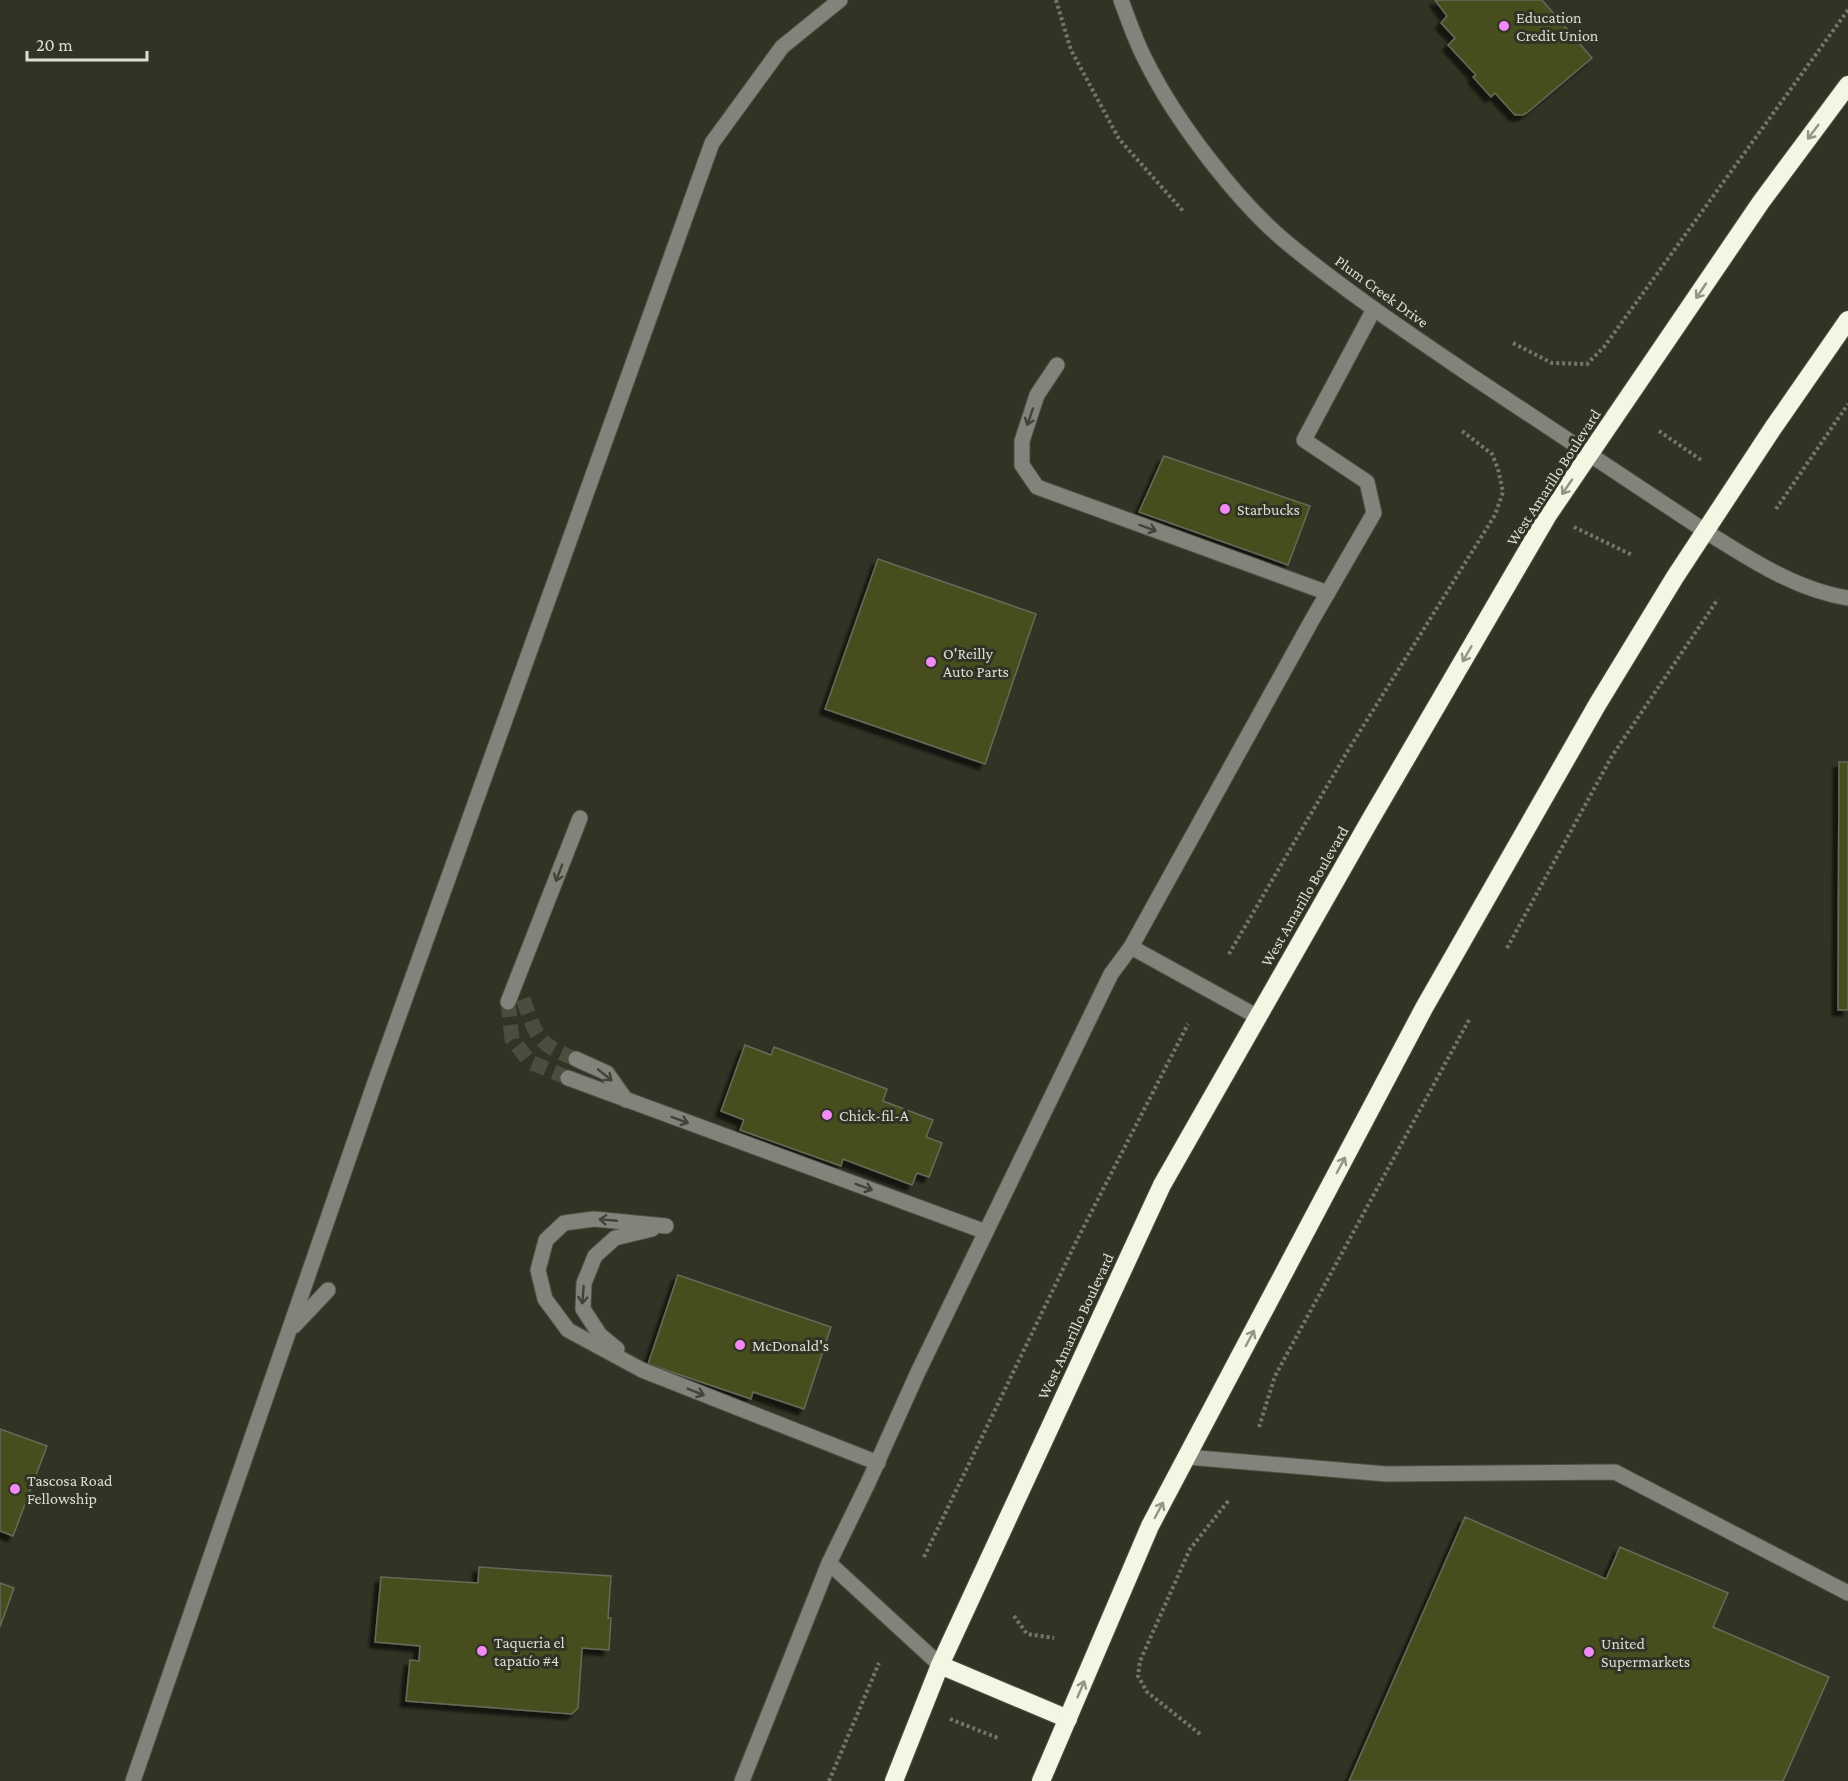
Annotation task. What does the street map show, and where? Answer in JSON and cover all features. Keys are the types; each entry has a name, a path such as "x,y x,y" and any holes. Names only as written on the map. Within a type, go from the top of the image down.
{"highway":[{"name":"West Amarillo Boulevard","path":"894,1781 940,1665 1162,1185 1369,822 1548,515 1761,202 1848,85"},
{"path":"1041,1781 1150,1526 1424,1008 1597,705 1705,531 1848,320"},
{"path":"940,1665 1068,1719"}],"street":[{"path":"134,1781 374,1084 712,143 782,47 840,0"},
{"name":"Plum Creek Drive","path":"1121,0 1146,63 1176,112 1208,157 1244,199 1285,240 1374,309 1705,531 1745,556 1803,585 1848,598"},
{"path":"742,1781 829,1563 878,1463 918,1372 1111,974 1131,947 1374,513 1367,482 1304,440 1374,309"},
{"path":"1057,365 1038,395 1022,441 1022,465 1037,487 1328,593"},
{"path":"515,1000 519,973 580,818"},
{"path":"1131,947 1258,1017"},
{"path":"576,1059 607,1073 626,1100"},
{"path":"568,1078 986,1232"},
{"path":"642,1370 600,1335 583,1309 584,1283 595,1256 615,1238 666,1226 594,1219 564,1223 546,1240 538,1270 544,1299 568,1330 642,1370 878,1463"},
{"path":"290,1330 328,1290"},
{"path":"1187,1456 1386,1474 1615,1472 1848,1593"},
{"path":"829,1563 940,1665"}],"path":[{"path":"1056,0 1071,50 1119,139 1183,211"},
{"path":"1513,343 1552,363 1587,364 1605,347 1848,10"},
{"path":"1776,509 1848,404"},
{"path":"1229,954 1347,752 1495,515 1503,492 1498,469 1492,454 1462,431"},
{"path":"1659,431 1701,460"},
{"path":"1574,527 1632,555"},
{"path":"1507,948 1612,756 1718,599"},
{"path":"1259,1427 1275,1376 1470,1018"},
{"path":"924,1557 1077,1240 1188,1024"},
{"path":"1200,1734 1147,1692 1138,1676 1140,1661 1190,1549 1229,1500"},
{"path":"1014,1616 1027,1634 1054,1638"},
{"path":"829,1781 879,1663"},
{"path":"946,1718 998,1738"}],"building":[{"path":"1435,0 1542,0 1592,58 1528,112 1515,115 1495,93 1491,97 1473,77 1476,75 1448,45 1455,38 1441,23 1447,16"},
{"name":"Starbucks","path":"1164,456 1310,506 1288,565 1139,512"},
{"name":"O'Reilly Auto Parts","path":"878,559 1036,614 985,764 825,709"},
{"path":"1839,762 1848,762 1848,1010 1838,1010"},
{"name":"Chick-fil-A","path":"745,1045 771,1055 774,1047 887,1089 883,1101 933,1120 926,1137 942,1143 929,1177 917,1173 912,1185 843,1159 841,1166 740,1130 744,1120 721,1111"},
{"name":"McDonald's","path":"678,1275 831,1327 804,1409 753,1392 751,1399 648,1364"},
{"name":"Tascosa Road Fellowship","path":"0,1429 47,1446 13,1536 0,1531"},
{"name":"United Supermarkets","path":"1465,1517 1606,1579 1620,1547 1728,1593 1713,1627 1829,1677 1783,1781 1349,1781"},
{"path":"479,1567 611,1576 608,1618 611,1618 609,1650 582,1648 578,1708 572,1714 406,1701 410,1660 419,1661 420,1646 375,1642 381,1577 478,1583"},
{"path":"0,1583 14,1588 0,1627"}],"tunnel":[{"path":"523,999 540,1038 553,1049 576,1059"},
{"path":"508,1002 512,1039 530,1062 568,1078"}],"place":[{"name":"Education Credit Union","path":"1504,26"},
{"name":"Starbucks","path":"1225,509"},
{"name":"O'Reilly Auto Parts","path":"931,662"},
{"name":"Chick-fil-A","path":"827,1115"},
{"name":"McDonald's","path":"740,1345"},
{"name":"Tascosa Road Fellowship","path":"15,1489"},
{"name":"Taqueria el tapatío #4","path":"482,1651"},
{"name":"United Supermarkets","path":"1589,1652"}]}
